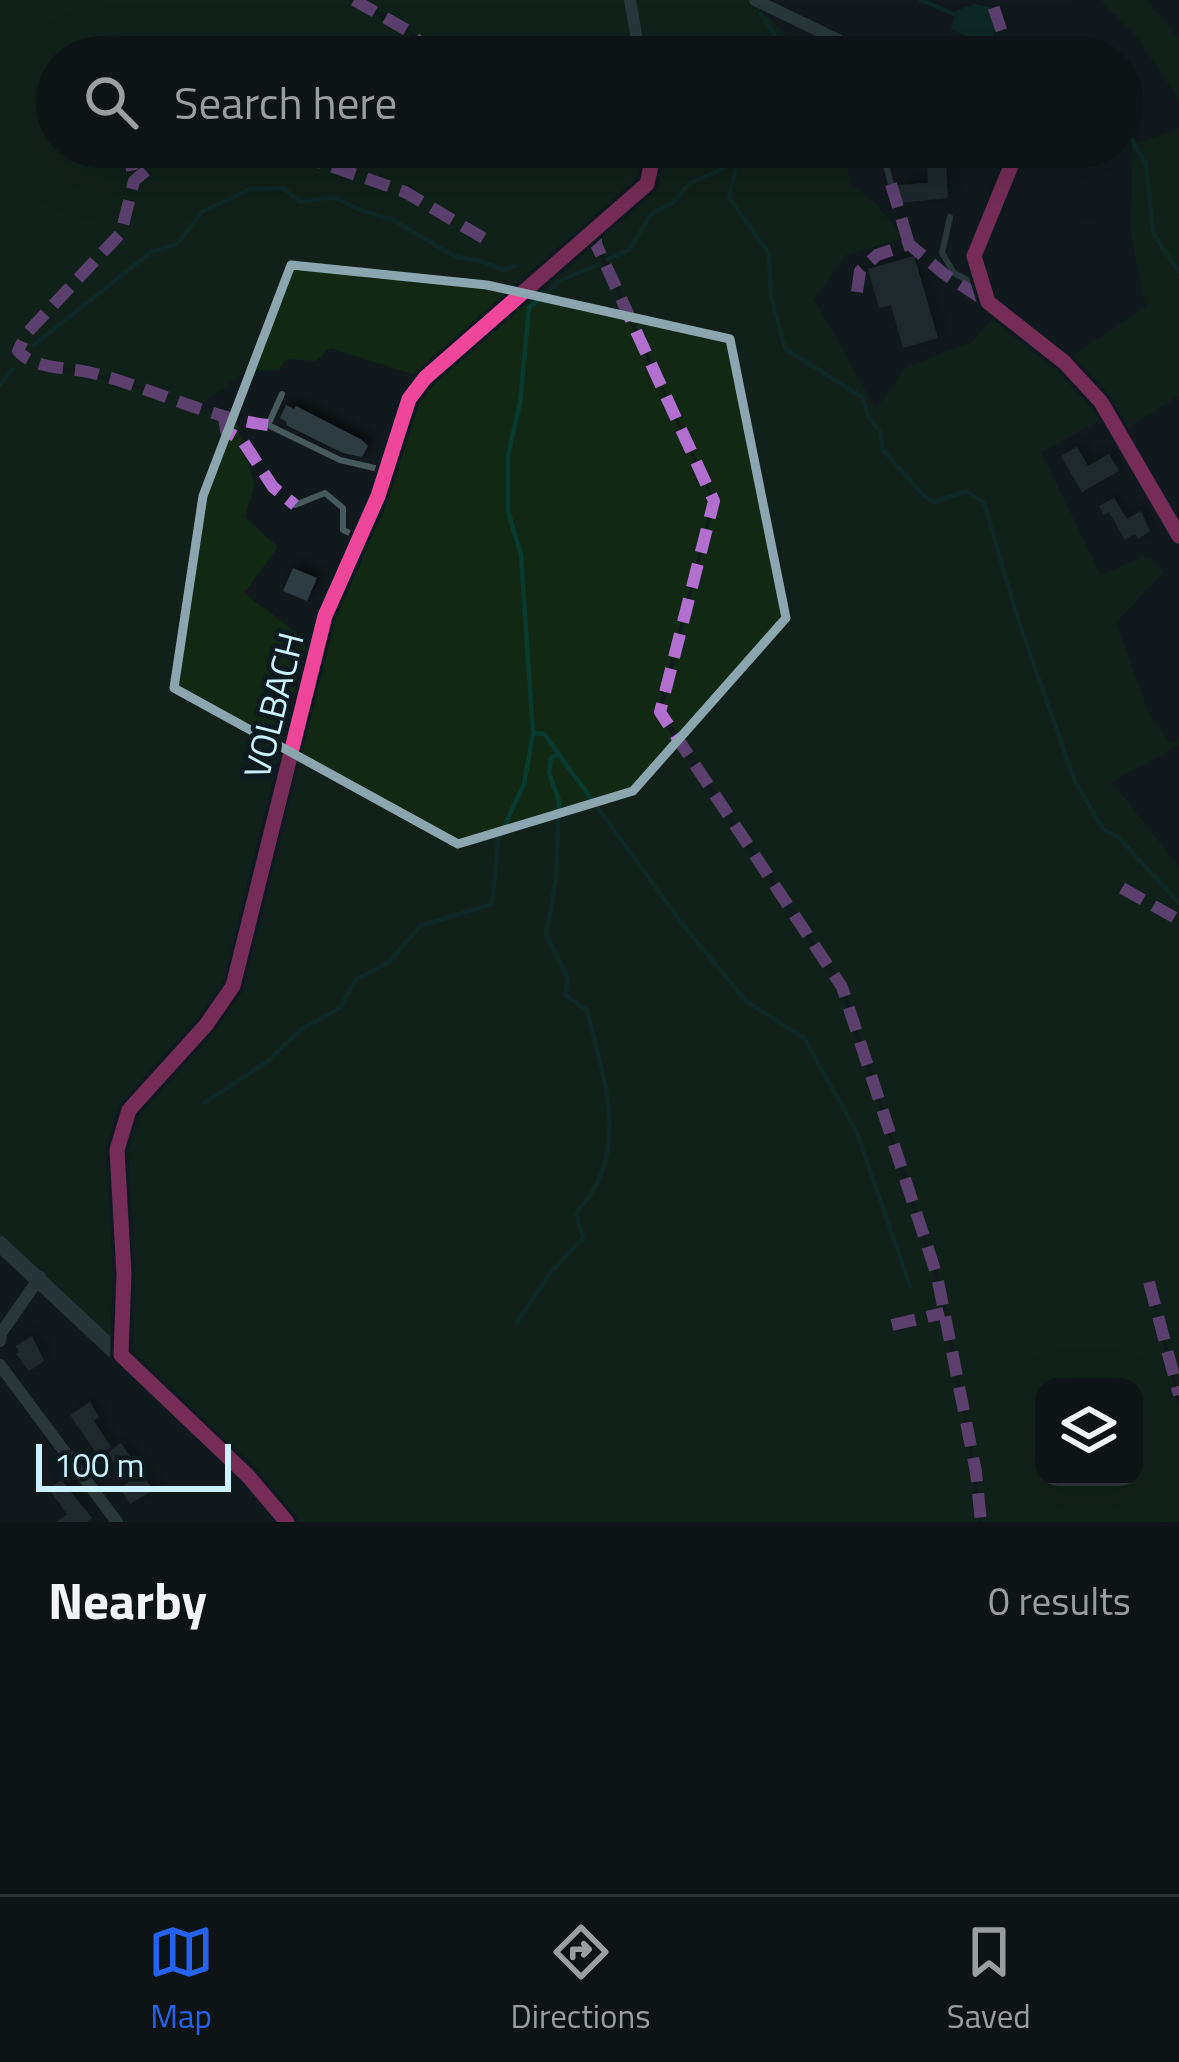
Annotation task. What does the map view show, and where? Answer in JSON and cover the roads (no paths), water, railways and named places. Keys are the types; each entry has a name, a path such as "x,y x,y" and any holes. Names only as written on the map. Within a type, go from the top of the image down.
{"main road":[{"path":"0,1244 248,1476 286,1522"}],"street":[{"path":"630,0 636,36"},
{"path":"755,0 830,36"},
{"name":"VOLBACH","path":"121,1354 124,1274 117,1150 129,1110 206,1025 233,986 325,616 360,538 410,399 425,378 647,184 650,168"},
{"path":"1010,168 974,256 988,302 1064,362 1101,402 1179,536"},
{"path":"0,1341 40,1277"},
{"path":"0,1365 117,1522"}],"lane":[{"path":"886,168 891,184"},
{"path":"950,217 942,253 954,273 984,290"},
{"path":"282,394 268,425 340,460 386,470"},
{"path":"295,505 325,493 343,508 343,530 360,538"}],"waterway":[{"name":"VOLBACH","path":"921,0 958,16"},
{"path":"761,14 774,36"},
{"name":"VOLBACH","path":"1143,159 1153,233 1179,272"},
{"path":"608,259 629,250 652,213 673,203 687,185 724,168"},
{"path":"736,168 729,197 769,254 771,297 785,349 862,397 880,432 883,450 924,496 934,502 966,491 984,503 1018,619 1075,782 1103,829 1119,838 1179,903"},
{"path":"34,345 151,252 177,244 202,212 250,189 283,188 300,202 334,197 391,219 456,257 503,270 515,266"},
{"path":"204,1103 268,1061 300,1030 340,1008 355,980 389,962 420,926 492,904 498,840 524,784 533,733 521,555 508,511 508,455 520,403 529,308 559,281 598,265"},
{"path":"0,385 12,369"},
{"path":"534,733 544,734 683,925 746,1001 804,1038 857,1133 910,1286"},
{"path":"517,1322 551,1272 583,1238 576,1213 594,1189 609,1141 606,1090 587,1010 565,995 568,978 546,934 556,879 559,801 549,773 551,758 559,754"}]}
